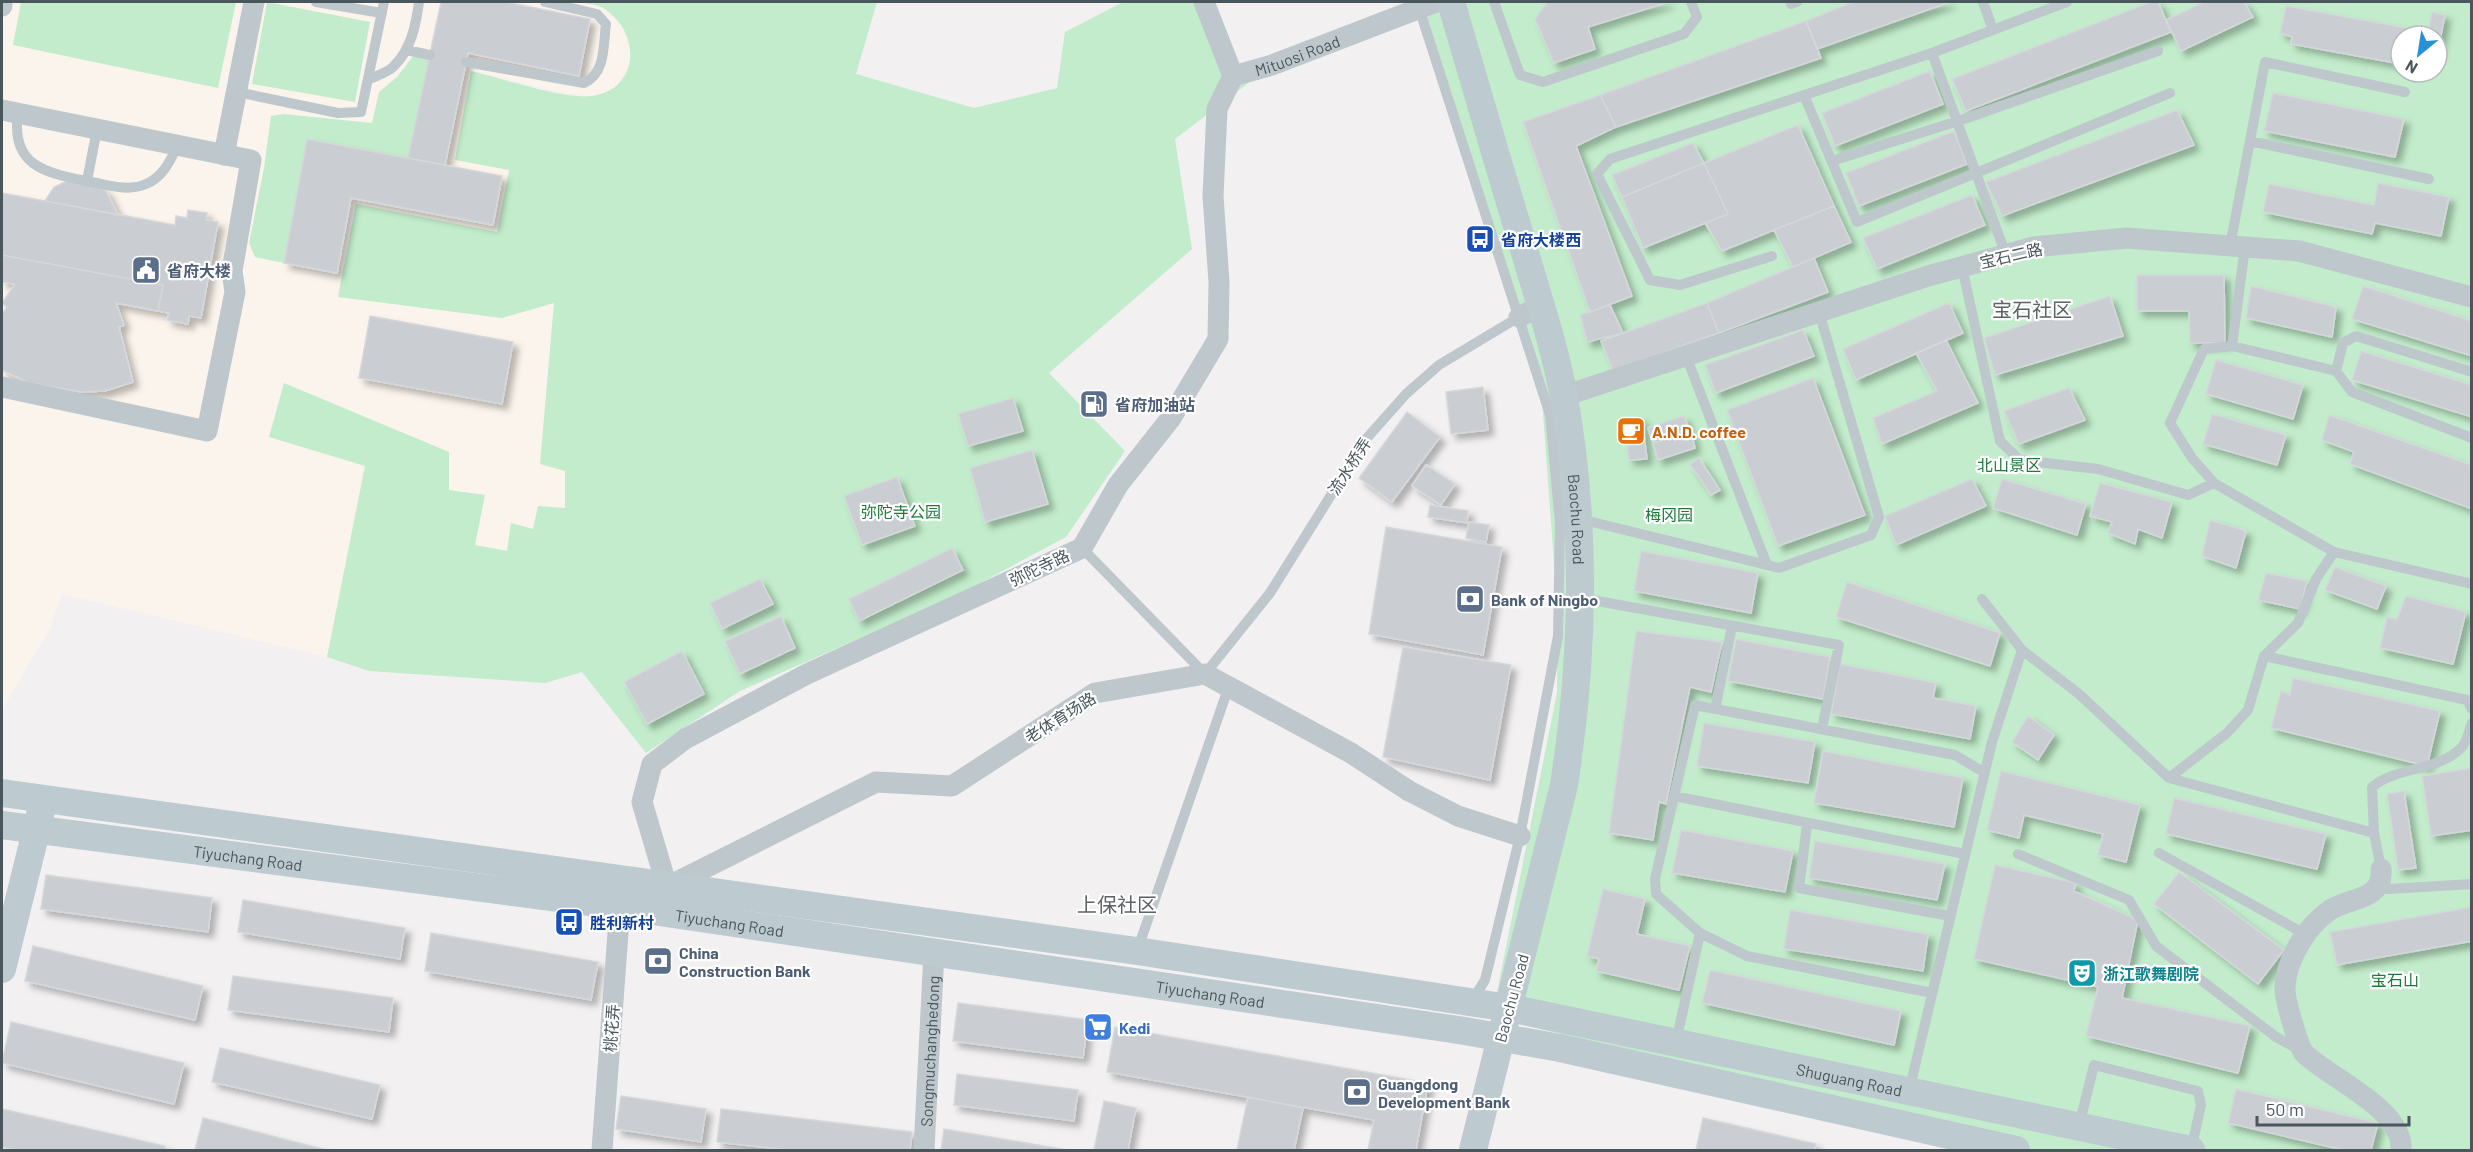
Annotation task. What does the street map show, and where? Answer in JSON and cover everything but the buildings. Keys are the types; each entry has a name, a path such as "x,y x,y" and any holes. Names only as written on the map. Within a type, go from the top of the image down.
{"main road":[{"name":"Baochu Road","path":"1451,2 1530,311 1564,396 1580,519 1580,612 1573,725 1564,785 1473,1150"},
{"name":"Tiyuchang Road","path":"2,793 44,797 667,887 1137,951 1509,1008"},
{"path":"2,969 44,797"},
{"name":"Tiyuchang Road","path":"2,825 620,906 934,951 1560,1048"},
{"name":"Shuguang Road","path":"1509,1008 2191,1150"},
{"name":"Shuguang Road","path":"1560,1048 2016,1150"}],"street":[{"path":"224,155 254,2"},
{"name":"Mituosi Road","path":"1204,2 1233,76 1272,65 1424,4"},
{"name":"弥陀寺路","path":"667,887 642,802 652,764 685,739 807,674 1082,548 1118,485 1171,418 1218,339 1219,282 1213,196 1217,109 1233,76"},
{"path":"2,387 207,431 235,292 232,271 251,160 10,112"},
{"name":"宝石二路","path":"1564,396 1819,312 1962,267 2034,248 2126,238 2299,251 2472,297"},
{"path":"1205,674 1351,753 1409,791 1458,816 1520,836"},
{"name":"老体育场路","path":"667,887 876,782 952,786 1095,693 1205,674"},
{"path":"2381,869 2382,879 2378,888 2365,897 2331,910 2305,934 2294,954 2285,987 2303,1052 2374,1103 2392,1124 2401,1150"},
{"name":"桃花弄","path":"602,1150 620,906"},
{"name":"Songmuchanghedong","path":"924,1150 934,951"}],"lane":[{"path":"237,92 338,112 361,112 383,7 316,2"},
{"path":"368,80 393,68 406,50 416,28 419,2"},
{"path":"466,62 584,83 594,78 600,68 606,24 597,14 545,2"},
{"path":"1494,2 1520,75 1543,82 1684,34 1697,18 1691,2"},
{"path":"1983,2 1993,30"},
{"path":"1772,256 1680,285 1650,280 1597,174 1610,159 1932,53 2067,2"},
{"path":"1424,4 1530,311 1550,415 1560,523 1558,636 1520,836 1485,980 1472,1002"},
{"path":"406,50 430,55"},
{"path":"1832,161 1958,121 2158,51"},
{"path":"1932,53 2006,255"},
{"path":"2232,346 2238,247 2250,141 2265,62 2405,92"},
{"path":"1804,95 1857,222 2170,93"},
{"path":"10,112 18,142 32,164 49,173 121,188 146,184 166,169 178,145"},
{"path":"87,181 97,129"},
{"path":"2250,141 2429,179"},
{"path":"1962,267 2000,441 2020,460 2098,469 2188,495 2214,483"},
{"name":"流水桥弄","path":"1205,674 1270,593 1366,439 1406,394 1439,365 1530,311"},
{"path":"1580,519 1779,568 1871,535 1879,516 1819,312"},
{"path":"2336,371 2343,343 2356,336 2472,372"},
{"path":"2472,438 2352,392 2336,371 2232,346 2204,349 2170,423 2192,458 2214,483 2334,552 2472,584"},
{"path":"1686,356 1767,565"},
{"path":"1082,548 1205,674"},
{"path":"2169,778 2227,733 2248,710 2264,656 2298,623 2316,579 2334,552"},
{"path":"1982,599 2022,650 2079,694 2169,778 2374,833"},
{"path":"1550,672 1580,612 1732,626 1839,645 1821,729"},
{"path":"1715,709 1732,626"},
{"path":"1909,1092 1985,773 2022,650"},
{"path":"2264,656 2467,700 2472,709"},
{"path":"1137,951 1229,686"},
{"path":"1932,993 1746,956 1700,933 1656,894 1655,879 1695,705 1955,755 1985,773"},
{"path":"2381,869 2374,833 2372,787 2380,780 2440,762 2448,757 2463,747 2472,723"},
{"path":"1674,796 1807,825 1965,854"},
{"path":"1807,825 1799,888 1950,916"},
{"path":"2159,853 2305,934"},
{"path":"2018,854 2129,900 2156,946 2276,1037 2303,1052"},
{"path":"2388,889 2472,884"},
{"path":"1676,1043 1700,933"},
{"path":"2079,1127 2094,1065 2198,1090 2201,1105 2191,1150"}],"shaded area":[{"path":"2,2 576,2 602,7 624,28 633,50 628,69 614,89 592,96 564,93 471,71 509,170 497,232 356,204 338,296 502,318 554,303 540,464 565,471 565,509 534,529 507,551 475,545 485,495 449,490 269,437 365,466 327,657 62,594 50,628 2,710"}],"green space":[{"path":"21,2 236,2 218,88 13,45"},
{"path":"267,2 370,22 355,102 252,84"},
{"name":"弥陀寺公园","path":"576,2 877,2 856,74 974,108 1057,88 1065,32 1123,2 1204,2 1233,76 1272,65 1175,139 1192,249 1049,373 1125,451 1066,537 958,595 740,691 646,753 582,672 545,683 369,671 327,657 365,466 269,437 284,383 449,452 449,490 485,495 475,545 507,551 511,523 533,529 538,506 565,508 565,471 540,464 554,303 502,318 338,297 356,204 497,232 509,170 455,160 471,71 566,95 592,96 608,91 620,83 627,71 630,58 629,44 624,30 603,8"},
{"name":"北山景区","path":"1416,2 2471,2 2471,1150 2027,1150 1492,1017 1557,693 1558,617 1541,386"},
{"path":"414,55 430,55 408,158 308,140 284,263 255,257 249,243 264,168 271,116 284,114 372,123 379,92 397,77"}],"place":[{"name":"省府大楼西","path":"1480,239"},
{"name":"省府大楼","path":"146,270"},
{"name":"省府加油站","path":"1094,404"},
{"name":"A.N.D. coffee","path":"1631,431"},
{"name":"Bank of Ningbo","path":"1470,599"},
{"name":"胜利新村","path":"569,922"},
{"name":"China Construction Bank","path":"658,961"},
{"name":"浙江歌舞剧院","path":"2082,973"},
{"name":"Kedi","path":"1098,1027"},
{"name":"Guangdong Development Bank","path":"1357,1092"}],"district":[{"name":"宝石社区","path":"2032,309"},
{"name":"上保社区","path":"1117,904"}],"park label":[{"name":"梅冈园","path":"1669,514"},
{"name":"宝石山","path":"2395,979"}]}
